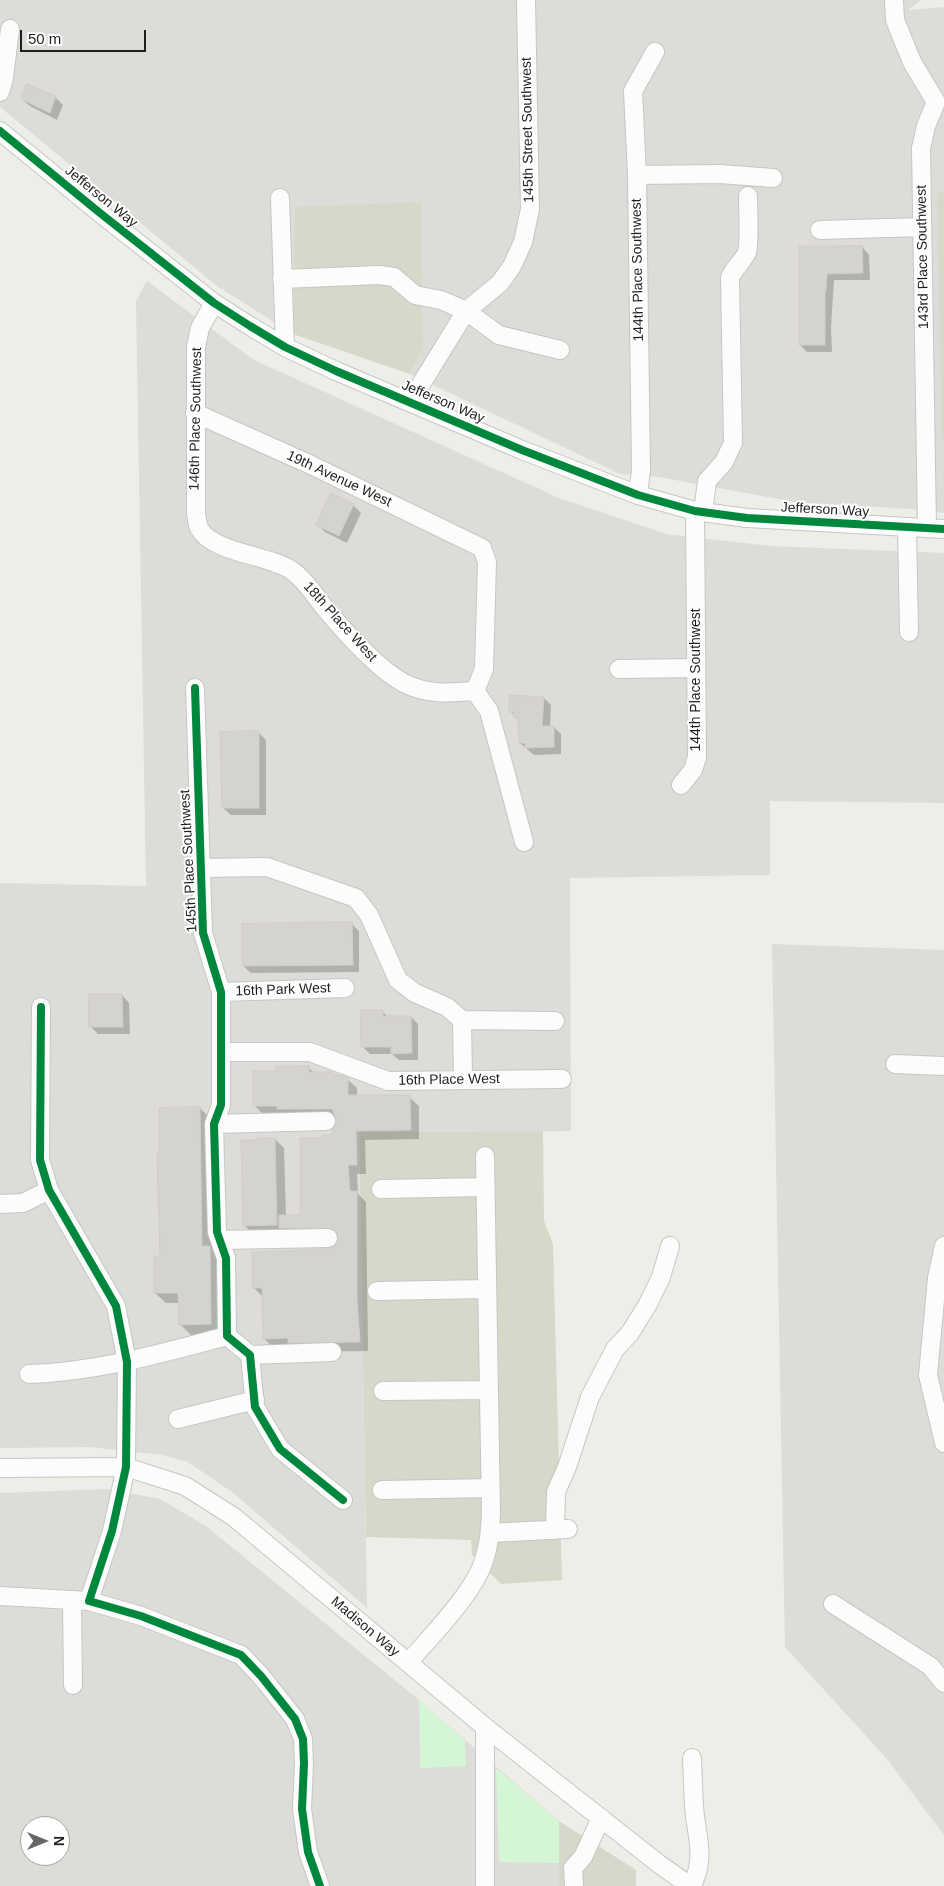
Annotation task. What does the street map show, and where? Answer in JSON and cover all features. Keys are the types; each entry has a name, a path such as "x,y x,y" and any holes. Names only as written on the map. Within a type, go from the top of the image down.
{"street":[{"name":"145th Street Southwest","path":"410,402 466,311 500,283 512,266 523,242 530,209 526,0"},
{"name":"143rd Place Southwest","path":"894,0 894,20 912,62 940,104 926,126 921,148 922,227 935,528"},
{"path":"0,92 7,60 10,29"},
{"name":"144th Place Southwest","path":"638,495 641,470 637,175 633,91 655,52"},
{"name":"Jefferson Way","path":"0,131 214,303 285,347 410,402 571,470 638,495 699,512 747,518 935,528"},
{"path":"637,175 720,174 773,178"},
{"name":"144th Place Southwest","path":"681,784 693,770 697,757 696,668 699,512 707,482 724,462 733,443 730,278 733,268 742,260 747,250 748,196"},
{"path":"280,198 285,347"},
{"path":"820,230 922,227"},
{"path":"282,279 380,275 394,277 415,295 441,300 466,311 499,335 560,350"},
{"name":"146th Place Southwest","path":"206,537 199,528 196,513 196,347 200,328 214,303"},
{"name":"19th Avenue West","path":"195,413 309,464 482,548 487,562 484,669 475,690"},
{"path":"907,527 909,632"},
{"name":"18th Place West","path":"206,537 222,546 290,569 375,662 405,684 438,694 475,690"},
{"path":"619,669 696,668"},
{"name":"145th Place Southwest","path":"195,688 203,933 221,992 221,1105 214,1124 217,1232 226,1258 227,1336"},
{"path":"475,690 489,711 524,842"},
{"path":"201,868 268,867 356,898 369,916 398,980 415,993 448,1007 462,1020 555,1021"},
{"name":"16th Park West","path":"221,992 345,988"},
{"path":"41,1007 40,1160 49,1190 116,1306 127,1362 126,1467 112,1531 80,1601 73,1685"},
{"path":"462,1020 463,1080"},
{"name":"16th Place West","path":"221,1052 310,1052 388,1081 562,1079"},
{"path":"895,1064 944,1066"},
{"path":"214,1124 326,1121"},
{"path":"408,1663 468,1592 482,1566 490,1542 491,1488 485,1156"},
{"path":"380,1189 486,1187"},
{"path":"0,1204 23,1202 49,1190"},
{"path":"220,1240 328,1238"},
{"path":"490,1532 561,1529 556,1492 567,1467 590,1397 615,1348 630,1333 648,1304 661,1277 670,1246"},
{"path":"944,1246 936,1278 928,1374 944,1442"},
{"path":"377,1291 488,1289"},
{"path":"29,1374 61,1373 127,1362 227,1336 250,1355 332,1352"},
{"path":"250,1355 255,1403 280,1450 343,1500"},
{"path":"383,1391 489,1390"},
{"path":"178,1419 255,1403"},
{"name":"Madison Way","path":"0,1468 126,1467 185,1486 234,1517 485,1727 659,1864 691,1886"},
{"path":"382,1490 491,1488"},
{"path":"0,1596 80,1601 141,1616 241,1655 296,1719 303,1739 302,1809 308,1852 320,1886"},
{"path":"833,1604 930,1666 944,1683"},
{"path":"485,1727 485,1886"},
{"path":"691,1886 698,1874 700,1859 692,1758"},
{"path":"574,1886 573,1868 583,1856 601,1818"}],"shaded area":[{"path":"0,0 922,0 908,10 944,7 944,513 795,502 659,477 620,474 410,374 423,347 421,202 293,334 217,286 0,107"},
{"path":"944,192 944,442 942,442 937,193"},
{"path":"421,202 423,347 410,374 293,334 295,207"},
{"path":"147,281 254,360 559,498 666,534 770,546 944,553 944,803 770,801 770,875 570,878 571,1131 359,1132 367,1608 232,1492 188,1462 162,1455 89,1447 0,1448 0,883 146,886 136,301"},
{"path":"772,944 944,950 944,1835 887,1759 785,1647"},
{"path":"543,1131 544,1221 553,1244 562,1580 501,1584 472,1555 471,1540 366,1537 359,1132"},
{"path":"108,1489 160,1499 206,1526 419,1700 559,1821 559,1886 0,1886 0,1493"},
{"path":"559,1821 636,1870 636,1886 559,1886"}],"green space":[{"path":"419,1700 465,1740 466,1766 420,1768"},
{"path":"496,1768 559,1821 559,1863 499,1862"}],"building":[{"path":"27,84 56,96 50,113 21,99"},
{"path":"862,246 863,273 827,274 825,291 825,345 799,345 799,247"},
{"path":"331,493 354,504 339,536 316,525"},
{"path":"510,695 544,697 542,726 554,726 554,747 525,748 525,743 519,743 518,717 513,717 514,712 509,712"},
{"path":"259,731 259,808 222,808 220,732"},
{"path":"352,922 353,965 242,966 242,924"},
{"path":"89,994 122,994 123,1027 89,1027"},
{"path":"361,1010 383,1010 383,1016 411,1016 412,1053 391,1054 391,1047 361,1047"},
{"path":"309,1066 309,1072 332,1072 333,1074 348,1077 348,1095 410,1095 411,1130 356,1131 357,1165 348,1165 350,1191 357,1191 357,1298 360,1342 288,1343 288,1338 263,1339 262,1288 252,1288 252,1252 328,1249 334,1247 337,1243 337,1233 333,1229 279,1228 279,1215 300,1215 300,1138 323,1138 323,1135 332,1135 332,1130 337,1121 332,1109 277,1109 277,1106 253,1106 253,1071 276,1071 276,1067"},
{"path":"200,1107 202,1246 210,1246 211,1324 179,1325 178,1293 154,1293 154,1256 160,1256 157,1154 159,1154 159,1108"},
{"path":"257,1138 275,1138 277,1225 243,1226 241,1140 258,1140"}],"cycle path":[{"path":"0,131 214,303 250,326 285,347 336,371 522,450 638,495 695,511 747,518 944,529"},
{"path":"195,688 203,933 221,992 221,1105 214,1124 217,1232 226,1258 227,1336 250,1355 255,1407 280,1449 343,1500"},
{"path":"41,1007 40,1160 49,1190 116,1306 127,1362 126,1467 112,1531 89,1601 141,1616 241,1655 261,1676 295,1719 303,1739 302,1809 308,1852 320,1886"}]}
